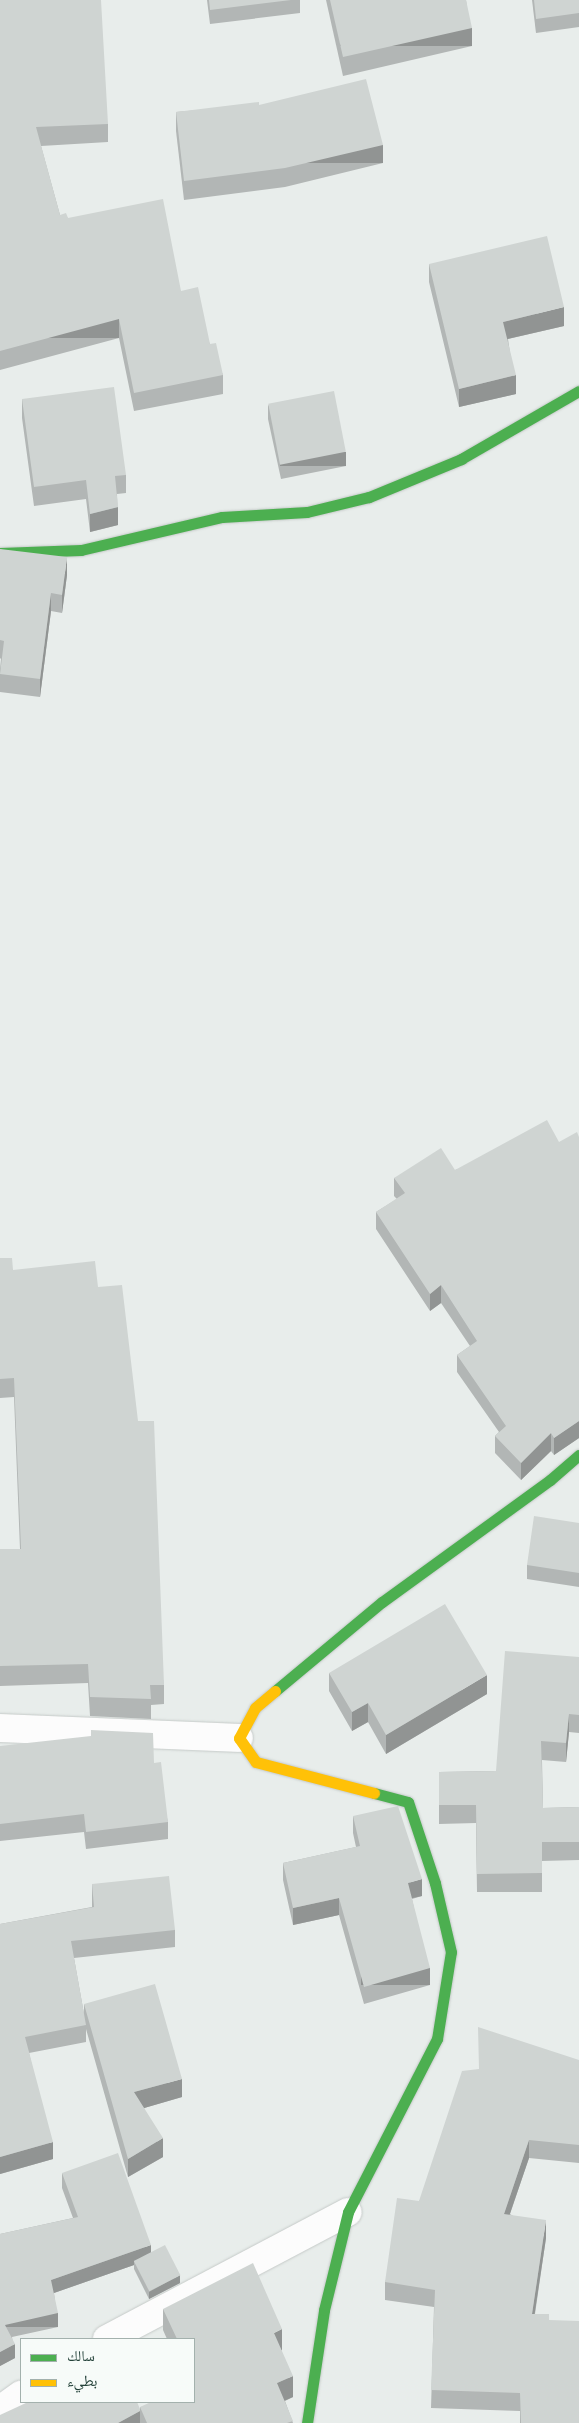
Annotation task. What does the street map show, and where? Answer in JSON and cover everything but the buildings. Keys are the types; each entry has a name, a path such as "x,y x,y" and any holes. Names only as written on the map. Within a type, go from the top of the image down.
{"street":[{"path":"0,553 81,550 222,517 307,512 369,498 461,459 579,391"},
{"path":"240,1738 255,1708 262,1702 382,1602 550,1480 579,1455"},
{"path":"0,1728 240,1738"},
{"path":"240,1738 256,1762 408,1802 435,1883 451,1952 437,2039 348,2212 324,2310 307,2423"},
{"path":"109,2338 348,2212"},
{"path":"0,2410 20,2395"}],"traffic: fast":[{"path":"0,553 81,550 222,517 307,512 369,497 461,459 579,391"},
{"path":"275,1691 382,1602 550,1480 579,1455"},
{"path":"307,2423 324,2310 348,2212 437,2039 451,1952 435,1883 408,1802 374,1793"}],"traffic: slow":[{"path":"275,1691 255,1708 239,1738 256,1762 374,1793"}]}
